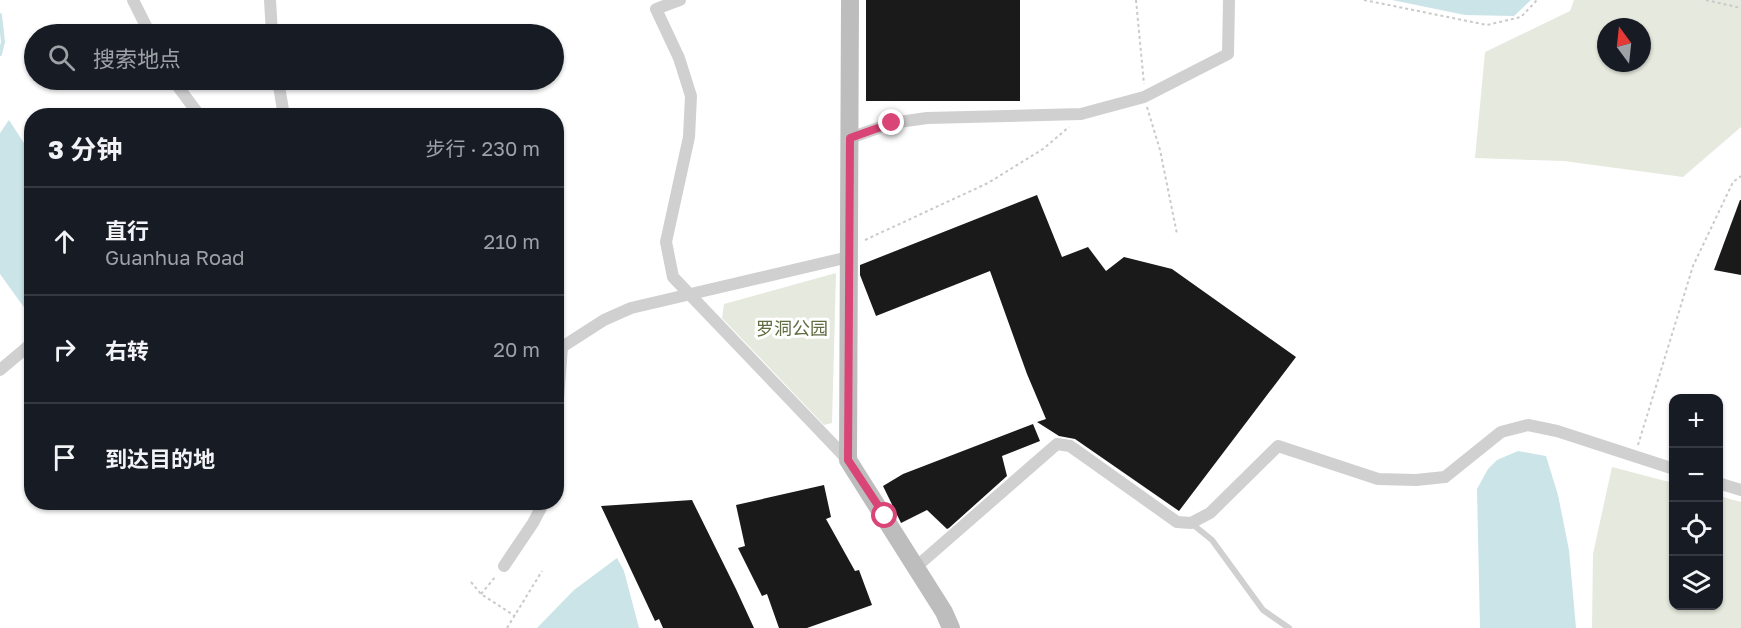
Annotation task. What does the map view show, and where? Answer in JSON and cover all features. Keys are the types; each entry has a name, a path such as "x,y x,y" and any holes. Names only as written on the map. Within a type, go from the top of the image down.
{"main road":[{"path":"850,0 848,460 944,612 951,628"}],"street":[{"path":"133,0 145,24"},
{"path":"270,0 271,24"},
{"path":"680,0 656,9 679,58 691,96 689,137 666,242 673,277 848,460"},
{"path":"850,138 892,123 927,118 1081,114 1144,97 1228,54 1229,0"},
{"path":"180,90 194,108"},
{"path":"280,90 283,108"},
{"path":"564,346 604,320 631,308 690,295 849,252"},
{"path":"0,370 24,349"},
{"path":"916,567 1057,444 1070,446 1177,522 1191,523 1210,513 1278,446 1378,479 1416,480 1445,477 1501,432 1528,425 1557,431 1669,467"},
{"path":"1723,484 1741,490"},
{"path":"504,566 540,510"}],"lane":[{"path":"1191,523 1212,540 1263,610 1289,628"}],"path":[{"path":"1136,0 1144,72 1144,97 1160,150 1177,234"},
{"path":"1364,0 1487,24 1521,16 1537,0"},
{"path":"1706,0 1741,8"},
{"path":"849,252 988,183 1043,149 1075,122 1081,114"},
{"path":"1635,456 1693,266 1733,183 1741,176"},
{"path":"481,594 504,566"},
{"path":"507,628 542,571"},
{"path":"471,582 481,594 515,616"}],"green space":[{"path":"1574,0 1741,0 1741,127 1683,177 1564,161 1475,158 1485,52 1570,11"},
{"name":"罗洞公园","path":"836,273 832,423 824,425 722,318 724,304"},
{"path":"1612,467 1669,482 1669,610 1723,610 1723,497 1741,502 1741,628 1592,628 1593,554"}],"water":[{"path":"1392,0 1531,0 1514,16 1465,15"},
{"path":"9,120 24,143 24,307 0,274 0,133"},
{"path":"1518,451 1546,456 1558,495 1569,550 1576,628 1480,628 1477,489 1488,469 1497,460"},
{"path":"617,558 624,571 639,628 537,628 574,590"}],"building":[{"path":"866,0 1020,0 1020,101 866,101"},
{"path":"1037,195 1062,257 1088,247 1106,271 1124,257 1172,269 1296,357 1179,511 1075,439 1059,436 1037,422 1046,419 1027,374 990,271 876,316 860,275 860,265"},
{"path":"1741,200 1741,275 1714,270"},
{"path":"1033,424 1040,441 1002,456 1007,476 949,528 947,529 927,510 901,523 883,486 903,474"},
{"path":"824,485 831,517 826,519 855,571 859,570 872,605 807,628 779,628 767,594 762,596 738,548 745,546 736,505"},
{"path":"692,500 754,628 663,628 659,619 655,621 601,506"}],"waterway":[{"path":"0,15 3,42 0,54"}],"route":[{"path":"885,516 848,460 850,138 892,123"}]}
